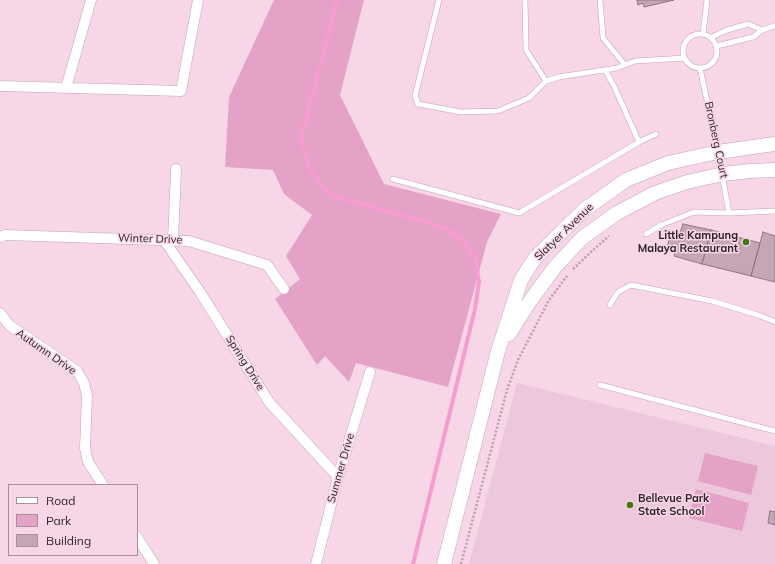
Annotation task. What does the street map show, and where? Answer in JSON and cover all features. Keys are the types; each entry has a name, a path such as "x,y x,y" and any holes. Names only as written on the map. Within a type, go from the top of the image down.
{"main road":[{"name":"Slatyer Avenue","path":"444,564 498,351 521,280 535,258 584,210 626,180 668,163 718,152 775,144"},
{"name":"Slatyer Avenue","path":"498,351 530,301 555,267 582,238 617,213 655,193 686,182 723,174 775,170"}],"street":[{"path":"66,88 90,0"},
{"path":"0,86 181,91 198,0"},
{"path":"169,240 176,169"},
{"name":"Winter Drive","path":"0,237 5,235 189,241 267,264 284,289"},
{"name":"Spring Drive","path":"169,240 269,402 338,477"},
{"name":"Autumn Drive","path":"0,313 9,325 77,371 84,383 87,396 85,448 88,462 102,484"},
{"name":"Summer Drive","path":"316,564 338,477 370,372"},
{"path":"138,539 154,564"}],"lane":[{"path":"439,0 415,96 418,104 461,112 498,111 529,98 546,82 560,77 605,70 635,61 685,58"},
{"path":"525,0 526,50 546,82"},
{"path":"600,0 603,38 625,65"},
{"path":"703,34 707,0"},
{"path":"712,37 727,30 748,24 762,30"},
{"path":"717,46 753,37 762,30 775,26"},
{"path":"703,34 712,37 717,46 718,53 716,59 707,67 694,67 685,58 683,52 686,40 691,36 703,34"},
{"name":"Bronberg Court","path":"700,68 723,174 729,213"},
{"path":"605,70 614,86 639,142"},
{"path":"393,179 519,213 639,142 656,134"},
{"path":"646,234 661,225 694,212 729,213 775,211"},
{"path":"610,305 618,292 631,285 712,301 761,316 775,322"},
{"path":"600,385 775,431"}],"path":[{"path":"573,270 614,232"},
{"path":"462,564 507,390 518,360 533,329 549,300 568,274"}],"shaded area":[{"name":"Bellevue Park State School","path":"517,383 775,446 775,564 469,564"}],"green space":[{"path":"274,0 364,0 340,95 384,184 501,214 487,242 448,387 356,363 349,382 325,356 317,365 275,299 300,279 286,256 312,215 284,194 273,170 225,167 229,97"},
{"path":"705,453 758,466 751,495 698,481"},
{"path":"696,489 749,503 742,531 689,518"}],"building":[{"path":"637,0 674,0 644,7 643,3 638,5"},
{"path":"683,224 711,230 702,264 674,256 676,250 667,247 672,231 680,233"},
{"path":"711,230 760,243 751,276 702,264"},
{"path":"763,232 775,236 775,282 751,276"},
{"path":"770,511 775,512 775,525 768,523"}],"waterway":[{"path":"337,0 301,139 307,164 326,192 338,198 424,221 447,229 464,241 475,258 479,282 475,309 413,564"}],"place":[{"name":"Little Kampung Malaya Restaurant","path":"746,242"},
{"name":"Bellevue Park State School","path":"630,505"}]}
